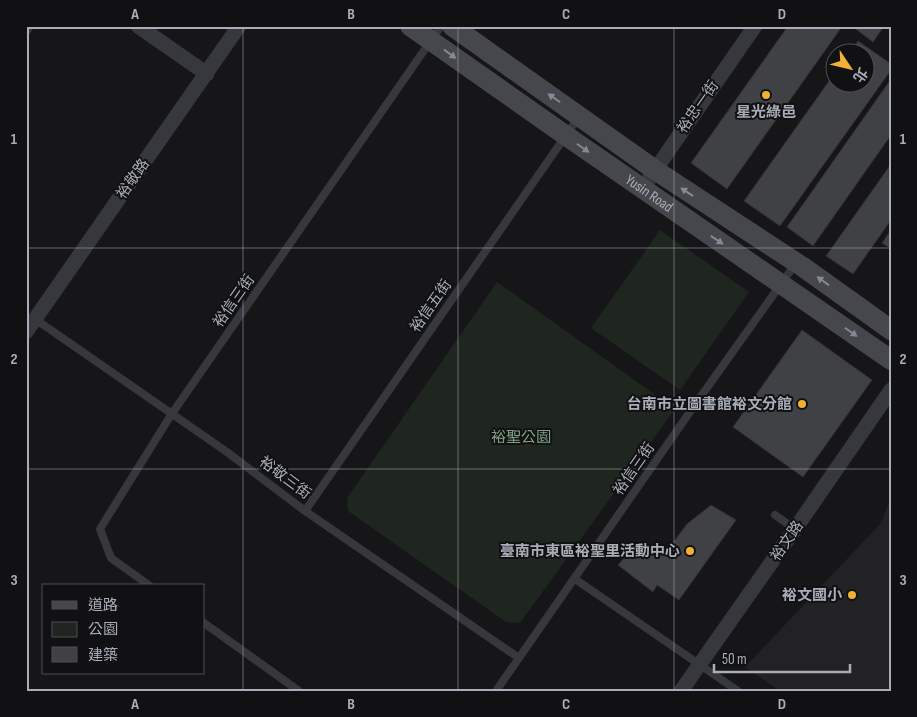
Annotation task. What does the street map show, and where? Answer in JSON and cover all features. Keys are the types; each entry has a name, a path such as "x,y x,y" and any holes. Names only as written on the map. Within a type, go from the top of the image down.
{"street":[{"path":"138,26 207,74"},
{"name":"裕敬路","path":"26,332 239,26"},
{"name":"Yusin Road","path":"410,26 436,33 565,135 891,360"},
{"name":"Yusin Road","path":"452,26 655,170 796,263 891,330"},
{"name":"裕忠一街","path":"642,189 755,26"},
{"name":"裕文路","path":"681,691 891,390"}],"lane":[{"path":"26,32 30,26"},
{"name":"裕信三街","path":"147,584 111,558 100,529 171,415 436,33"},
{"name":"裕信五街","path":"305,511 579,116"},
{"name":"裕信三街","path":"496,691 796,263"},
{"name":"裕敬三街","path":"36,319 171,415 227,452 305,511 519,658"},
{"path":"776,515 795,529"},
{"path":"574,579 738,691"},
{"path":"205,624 299,691"}],"shaded area":[{"name":"裕文國小","path":"891,497 891,691 780,691 745,667 881,523"}],"green space":[{"path":"660,230 749,292 680,390 591,328"},
{"name":"裕聖公園","path":"497,282 675,409 520,623 506,622 348,511 347,498"}],"building":[{"name":"星光綠邑","path":"788,26 841,28 831,42 824,42 824,52 727,189 691,163"},
{"path":"853,26 884,26 873,42"},
{"name":"星光綠邑","path":"874,52 891,64 891,70 780,226 744,201 824,88 824,92 874,92"},
{"path":"891,79 891,135 813,246 787,227"},
{"path":"891,164 891,220 853,274 826,256"},
{"path":"891,230 891,249 882,243"},
{"name":"台南市立圖書館裕文分館","path":"802,330 872,380 803,477 733,427"},
{"name":"臺南市東區裕聖里活動中心","path":"711,505 736,520 679,600 657,585 653,592 618,565 625,557 654,549 663,556 687,524"}],"place":[{"name":"星光綠邑","path":"766,95"},
{"name":"台南市立圖書館裕文分館","path":"802,404"},
{"name":"臺南市東區裕聖里活動中心","path":"690,551"},
{"name":"裕文國小","path":"852,595"}]}
